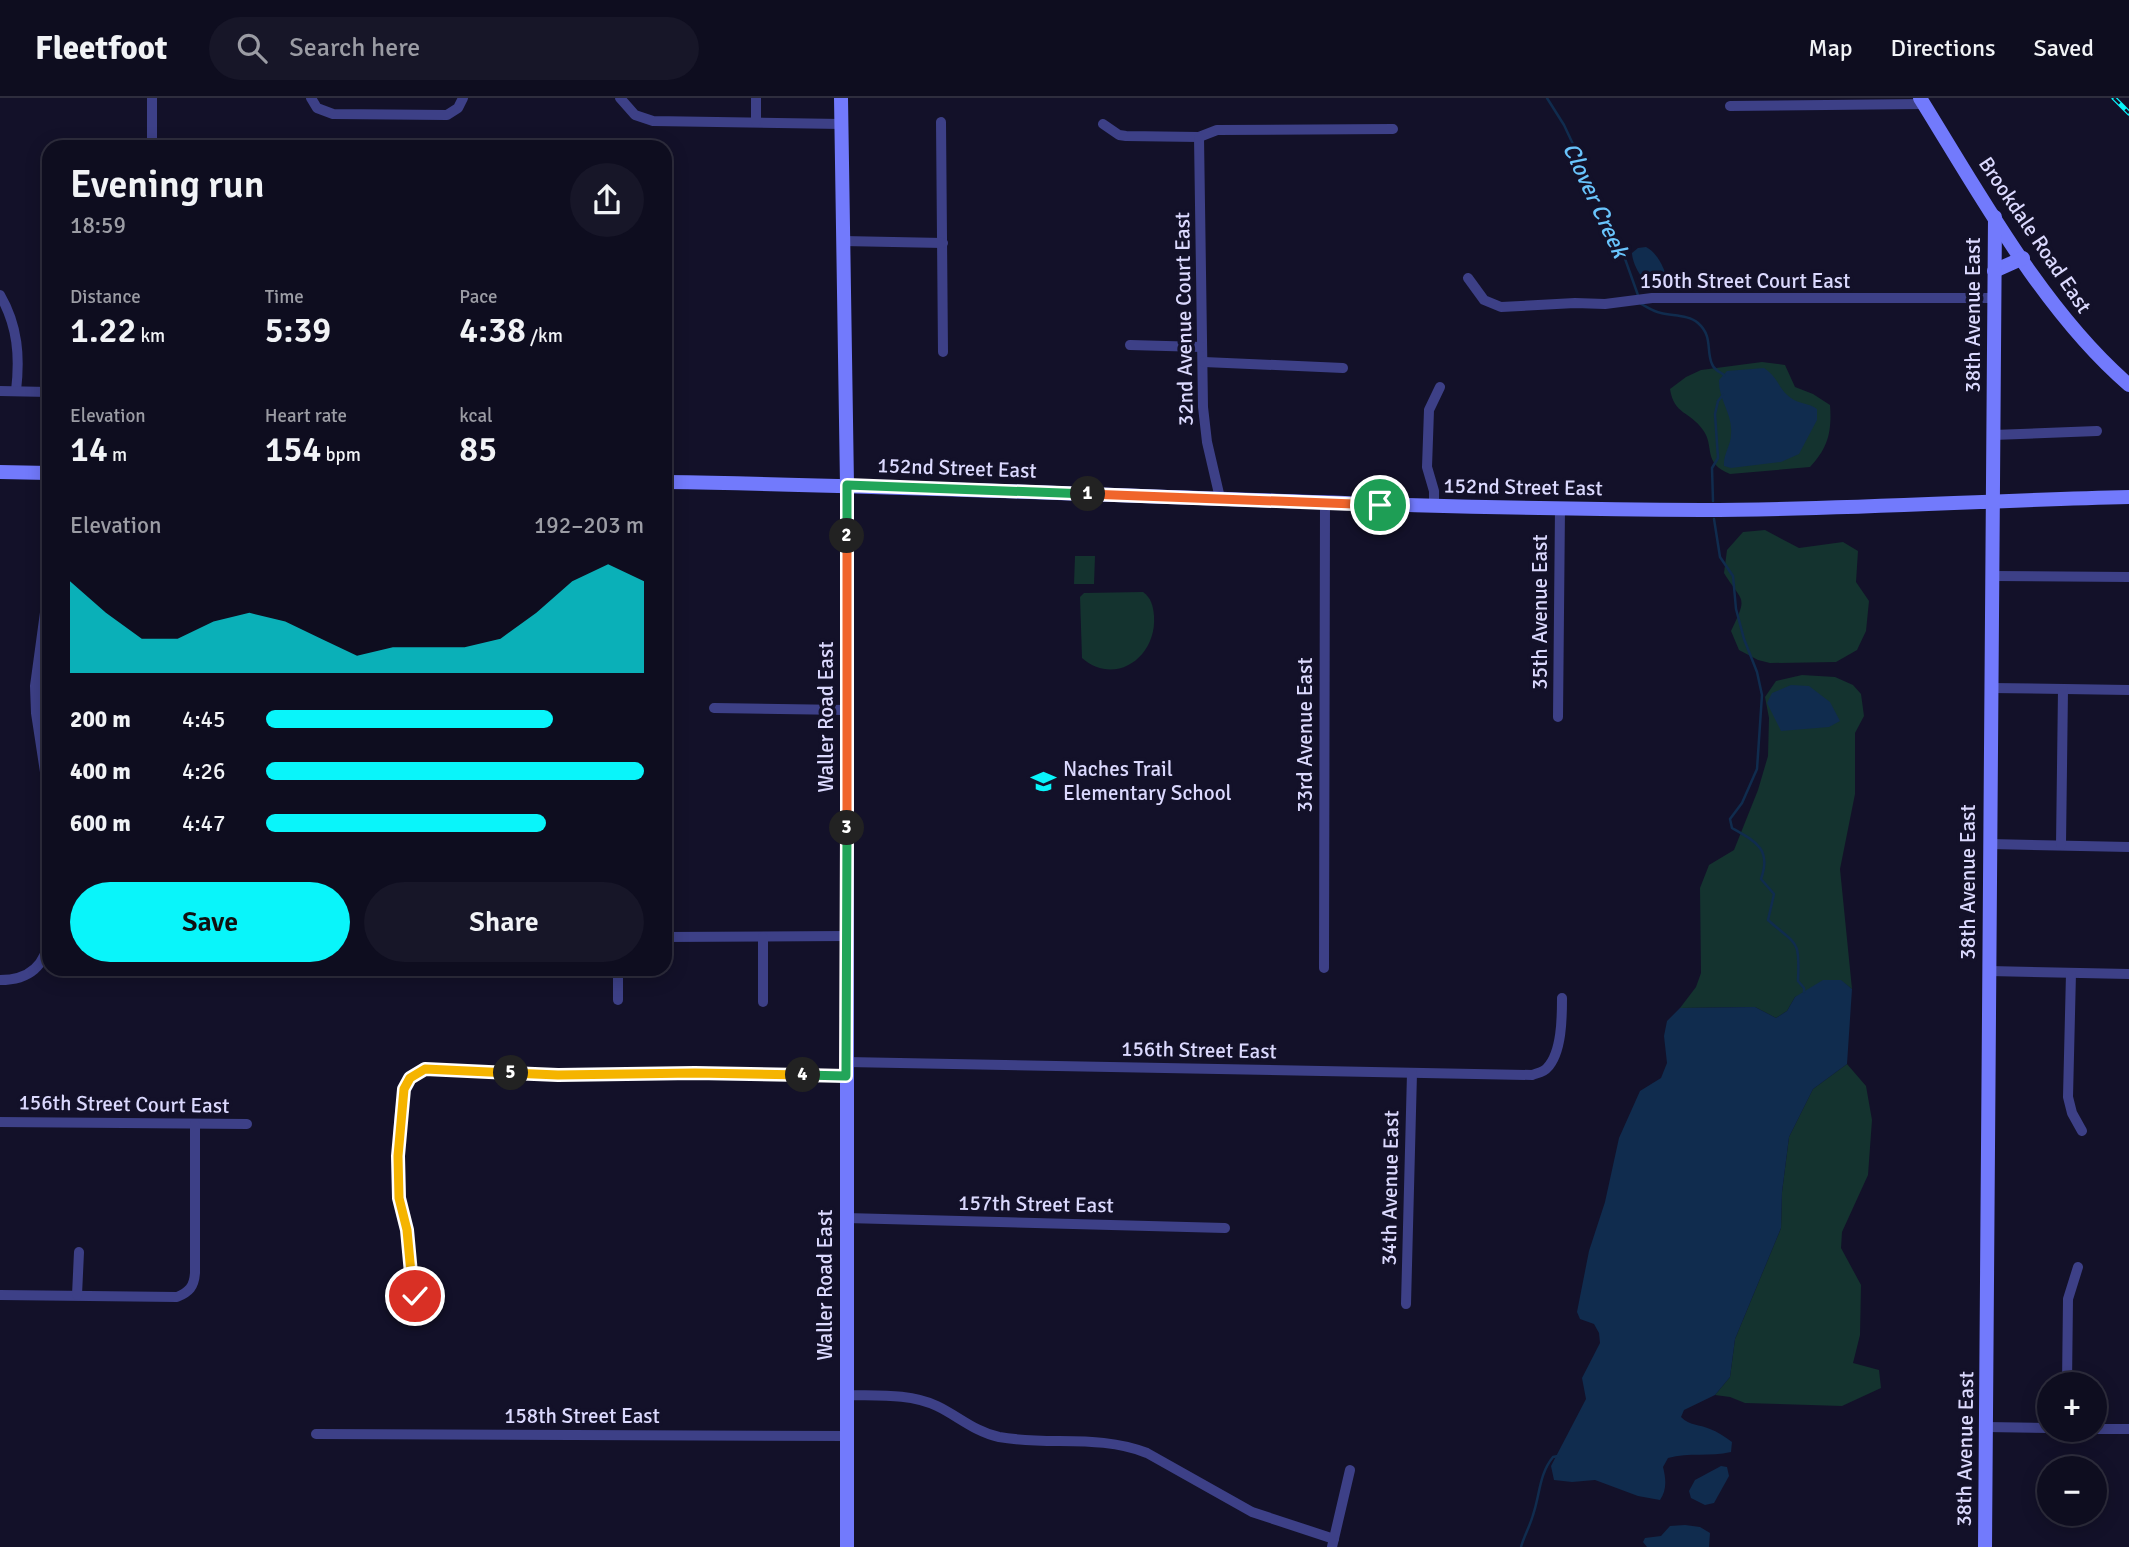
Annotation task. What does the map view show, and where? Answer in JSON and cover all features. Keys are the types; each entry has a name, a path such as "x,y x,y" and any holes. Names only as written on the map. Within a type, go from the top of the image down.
{"street":[{"path":"152,98 152,140"},
{"path":"312,100 317,108 333,114 447,115 458,108 463,98"},
{"path":"620,98 635,115 653,121 841,124"},
{"path":"756,98 756,122"},
{"name":"Waller Road East","path":"841,98 847,485 847,1547"},
{"path":"1730,106 1921,101"},
{"name":"Brookdale Road East","path":"1921,101 1995,217 2072,327 2129,385"},
{"path":"941,122 943,352"},
{"path":"1103,124 1119,135 1126,136 1199,137 1217,130 1393,129"},
{"name":"32nd Avenue Court East","path":"1199,137 1203,407 1207,442 1220,498"},
{"name":"38th Avenue East","path":"1985,1547 1995,217"},
{"path":"843,242 943,243"},
{"path":"1994,271 2023,258"},
{"name":"150th Street Court East","path":"1468,278 1484,300 1501,307 1605,304 1652,298 1994,298"},
{"path":"0,295 16,333 16,391"},
{"path":"1130,345 1202,347"},
{"path":"1203,362 1343,368"},
{"path":"1434,507 1434,491 1427,467 1429,410 1440,387"},
{"path":"0,391 42,392"},
{"path":"1993,435 2097,431"},
{"path":"0,472 42,473"},
{"name":"152nd Street East","path":"672,482 847,485 1434,507 1745,509 2129,497"},
{"name":"33rd Avenue East","path":"1324,968 1325,503"},
{"name":"35th Avenue East","path":"1558,717 1560,508"},
{"path":"1993,576 2129,577"},
{"path":"42,635 35,686 42,754"},
{"path":"1991,688 2129,690"},
{"path":"2061,845 2063,689"},
{"path":"715,708 847,710"},
{"path":"1990,844 2129,847"},
{"path":"672,937 846,936"},
{"path":"762,937 763,1002"},
{"path":"0,980 12,980 28,975 42,960"},
{"path":"1989,971 2129,974"},
{"path":"2071,973 2068,1097 2072,1113 2082,1131"},
{"path":"618,976 618,1000"},
{"name":"156th Street East","path":"420,1299 415,1296 412,1284 407,1230 399,1198 398,1166 404,1089 410,1078 420,1070 558,1075 846,1069 1532,1075 1548,1067 1559,1040 1563,1020 1562,998"},
{"name":"34th Avenue East","path":"1406,1304 1412,1073"},
{"name":"156th Street Court East","path":"0,1122 247,1125"},
{"path":"0,1295 177,1297 190,1289 195,1282 195,1124"},
{"name":"157th Street East","path":"846,1218 1226,1228"},
{"path":"77,1295 79,1252"},
{"path":"2067,1372 2068,1299 2078,1267"},
{"path":"847,1395 906,1397 923,1401 980,1431 1003,1438 1100,1441 1130,1446 1252,1512 1333,1543 1350,1470"},
{"path":"1986,1427 2037,1428"},
{"path":"2107,1429 2129,1429"},
{"name":"158th Street East","path":"316,1434 847,1436"}],"green space":[{"path":"1762,362 1785,365 1795,387 1830,405 1828,439 1810,467 1730,474 1716,465 1703,430 1675,404 1670,389 1701,370"},
{"path":"1765,530 1799,548 1843,542 1858,551 1856,582 1869,601 1866,631 1857,650 1836,662 1770,663 1739,650 1731,631 1740,611 1741,599 1724,573 1727,550 1743,532"},
{"path":"1075,556 1095,556 1094,584 1074,584"},
{"path":"1143,592 1151,602 1154,616 1149,644 1141,655 1132,663 1108,669 1095,666 1082,658 1080,597 1084,593"},
{"path":"1802,675 1835,677 1853,685 1861,694 1864,716 1855,733 1855,794 1840,869 1852,989 1840,980 1795,997 1787,1011 1776,1018 1755,1007 1680,1008 1696,987 1701,973 1700,888 1709,865 1734,850 1758,790 1768,756 1769,718 1765,697 1776,681"},
{"path":"1847,1064 1866,1086 1872,1120 1868,1175 1842,1232 1841,1248 1861,1285 1860,1335 1853,1363 1879,1370 1881,1388 1842,1406 1745,1403 1715,1395 1730,1377 1735,1339 1781,1228 1782,1192 1789,1137 1813,1089"}],"water":[{"path":"1646,247 1654,253 1663,268 1668,284 1662,288 1656,289 1644,280 1633,259 1632,253 1638,248"},
{"path":"1764,368 1791,398 1817,409 1817,420 1799,454 1781,462 1731,468 1724,466 1731,427 1719,380 1727,371"},
{"path":"1791,685 1809,686 1830,702 1840,721 1829,727 1781,731 1767,703 1772,693"},
{"path":"1823,980 1841,980 1852,989 1847,1064 1813,1089 1789,1137 1782,1192 1781,1228 1735,1339 1730,1377 1715,1395 1684,1410 1681,1417 1727,1438 1732,1442 1731,1452 1668,1458 1663,1467 1665,1484 1660,1500 1638,1496 1595,1480 1554,1480 1551,1466 1586,1399 1582,1378 1600,1343 1594,1324 1580,1319 1577,1312 1589,1251 1605,1202 1619,1138 1640,1091 1661,1078 1667,1063 1664,1036 1667,1021 1680,1008 1755,1007 1776,1018 1787,1011 1795,997"},
{"path":"1721,1466 1727,1467 1729,1476 1714,1503 1705,1505 1691,1498 1689,1491 1695,1480"},
{"path":"1670,1526 1700,1527 1710,1533 1709,1547 1647,1547 1643,1542 1645,1538 1661,1536"}],"waterway":[{"name":"Clover Creek","path":"1547,98 1564,125 1619,242 1639,298"},
{"path":"1641,304 1656,312 1686,317 1698,323 1706,333 1713,366 1724,375"},
{"path":"1713,501 1712,468 1718,458 1715,414 1718,401 1723,395"},
{"path":"1714,519 1720,557 1733,576 1736,609 1762,695 1757,769 1742,803 1730,819 1732,828 1748,837 1763,853 1764,869 1761,879 1774,894 1768,920 1795,944 1798,981 1804,992"},
{"path":"1521,1547 1532,1519 1545,1470 1553,1457 1558,1456"}],"railway":[{"path":"2114,98 2129,113"}],"place":[{"name":"Naches Trail Elementary School","path":"1043,781"}],"route":[{"path":"415,1296 407,1230 399,1198 398,1156 402,1096 410,1078 420,1070 558,1075 695,1073 846,1076 847,485 1380,505"}]}
